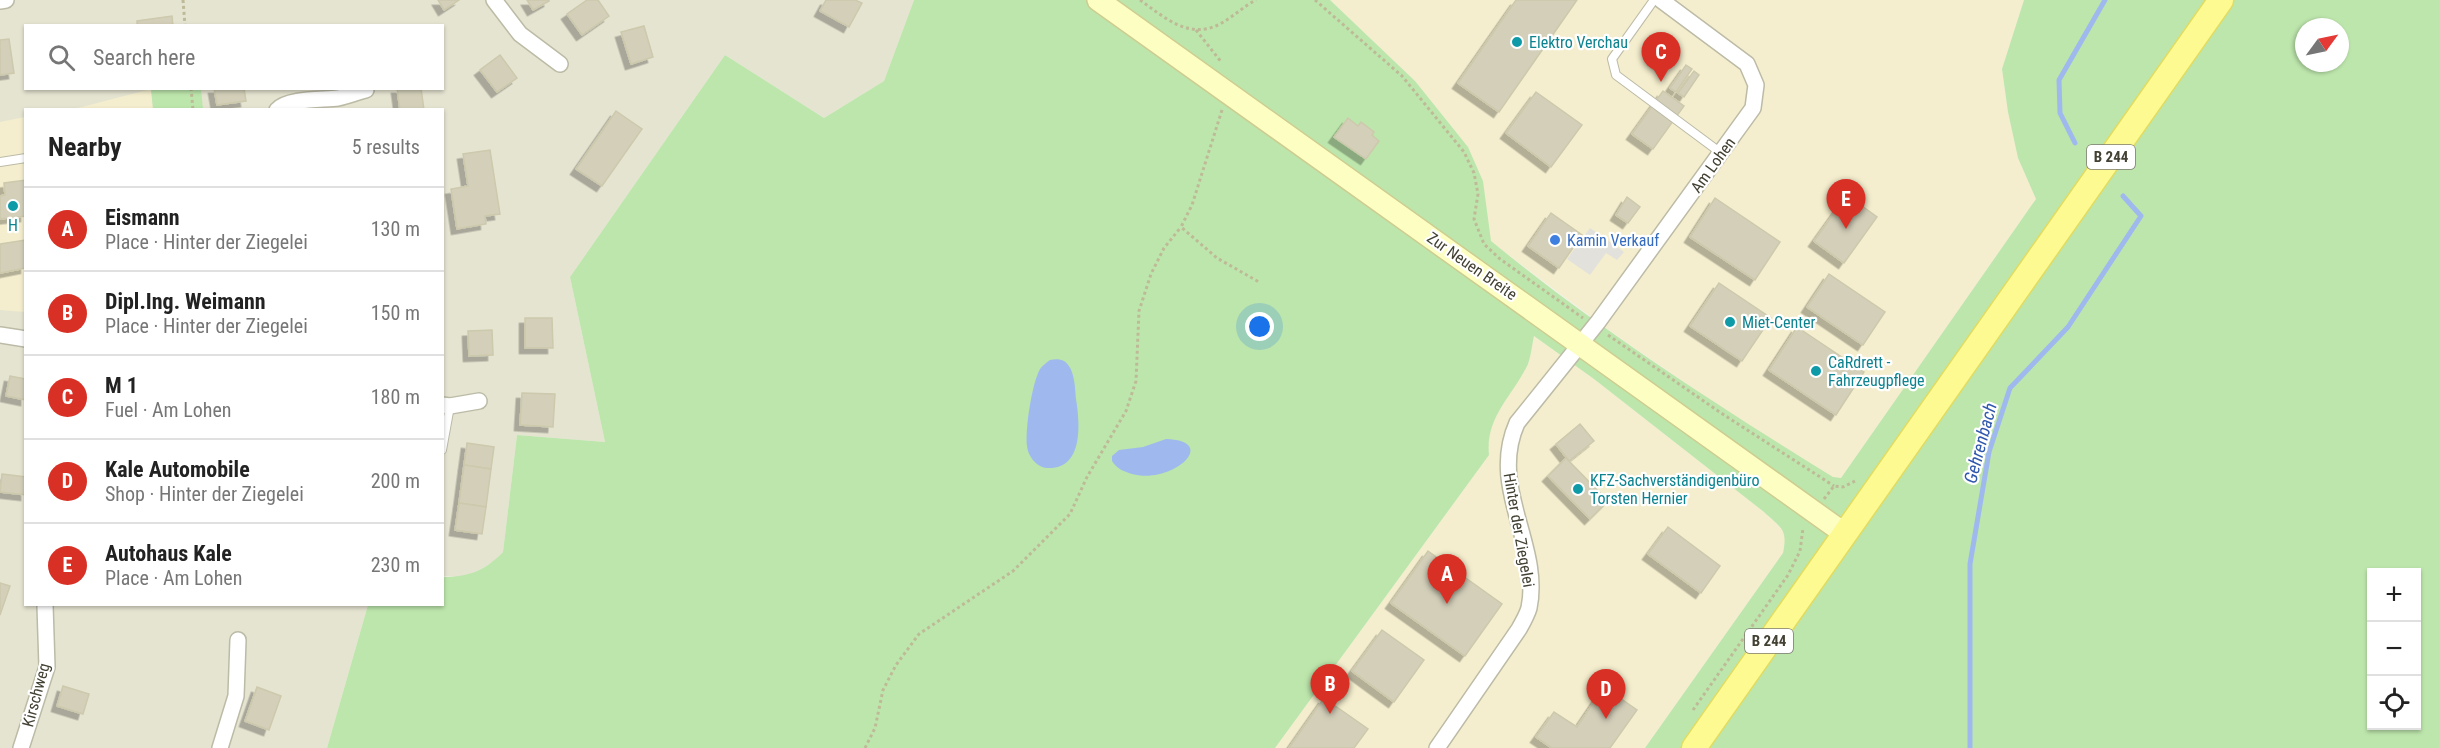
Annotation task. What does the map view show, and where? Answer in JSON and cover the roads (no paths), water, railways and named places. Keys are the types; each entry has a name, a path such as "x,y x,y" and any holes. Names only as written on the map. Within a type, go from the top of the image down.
{"main road":[{"name":"B 244","path":"1694,748 2221,0"}],"street":[{"path":"0,1 6,0"},
{"path":"494,0 520,34 560,64"},
{"name":"Zur Neuen Breite","path":"1098,0 1845,534"},
{"name":"Am Lohen","path":"1580,344 1753,108 1756,85 1747,64 1661,0"},
{"path":"278,108 291,103 340,98 366,90"},
{"path":"0,335 24,339"},
{"name":"Hinter der Ziegelei","path":"1437,748 1519,629 1529,609 1531,585 1508,474 1507,455 1510,438 1517,423 1580,344"},
{"path":"446,406 479,401"},
{"name":"Kirschweg","path":"21,748 47,667 45,606"},
{"path":"220,748 236,696 238,640"}],"lane":[{"path":"1654,0 1612,59 1616,75 1721,153"},
{"path":"0,162 24,158"},
{"path":"444,428 446,406"}],"water":[{"path":"1050,360 1064,361 1072,373 1075,384 1078,432 1077,443 1068,461 1059,467 1047,468 1039,466 1031,457 1028,450 1027,429 1037,376 1043,365"},
{"path":"1166,439 1182,442 1190,447 1190,454 1185,461 1175,468 1147,476 1132,474 1120,469 1112,461 1112,456 1119,450 1143,447"}],"waterway":[{"name":"Gehrenbach","path":"2075,143 2060,113 2059,80 2105,0"},
{"name":"Gehrenbach","path":"1970,748 1970,564 1989,452 2010,388 2068,327 2141,216 2123,196"}],"place":[{"name":"Elektro Verchau","path":"1517,42"},
{"name":"M 1","path":"1661,82"},
{"name":"H","path":"13,206"},
{"name":"Autohaus Kale","path":"1846,229"},
{"name":"Kamin Verkauf","path":"1555,240"},
{"name":"Miet-Center","path":"1730,322"},
{"name":"CaRdrett - Fahrzeugpflege","path":"1816,371"},
{"name":"KFZ-Sachverständigenbüro Torsten Hernier","path":"1578,489"},
{"name":"Eismann","path":"1447,604"},
{"name":"Dipl.Ing. Weimann","path":"1330,714"},
{"name":"Kale Automobile","path":"1606,719"}]}
